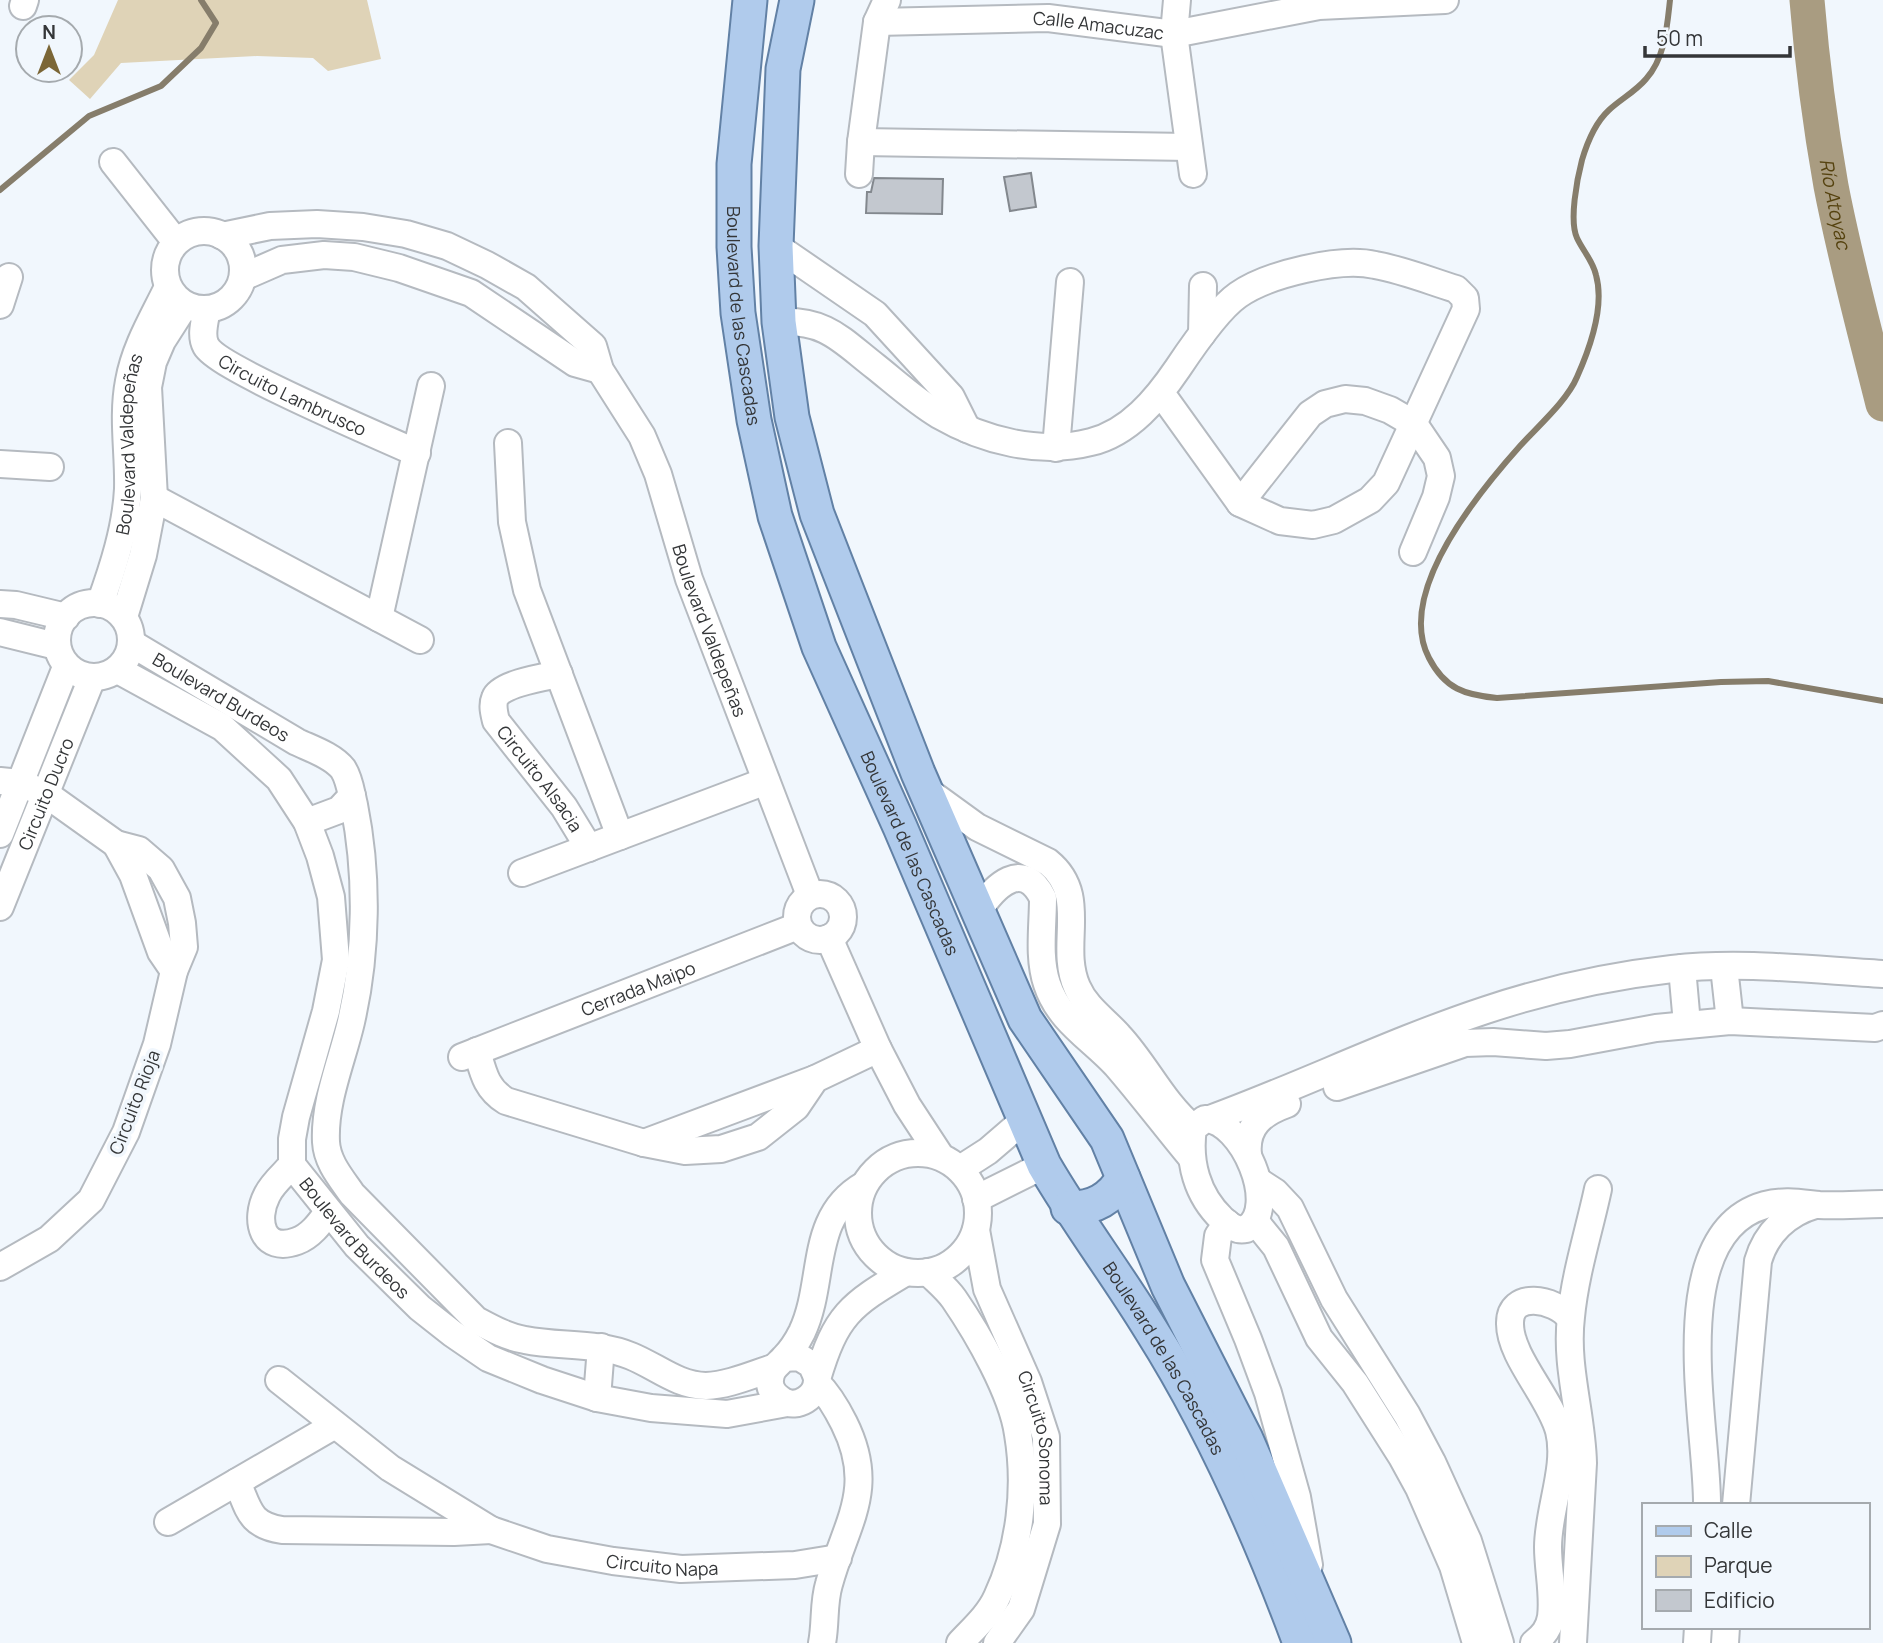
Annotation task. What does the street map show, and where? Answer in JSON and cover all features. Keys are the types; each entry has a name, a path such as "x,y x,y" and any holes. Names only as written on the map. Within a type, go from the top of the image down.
{"main road":[{"name":"Boulevard de las Cascadas","path":"750,0 734,164 734,247 738,313 754,421 775,516 819,647 900,827 1044,1165 1068,1208 1152,1331 1217,1448 1270,1563 1300,1643"},
{"name":"Boulevard de las Cascadas","path":"797,0 783,69 776,246 779,322 792,417 817,514 925,790 1025,1019 1107,1139 1168,1286 1246,1439 1334,1643"},
{"path":"1024,1120 1034,1105 1042,1099 1059,1094 1077,1096"},
{"path":"1068,1208 1078,1209 1097,1204 1112,1193 1123,1178"}],"street":[{"path":"1178,0 1174,34 1192,174"},
{"name":"Calle Amacuzac","path":"882,11 1049,9 1174,34 1319,3 1445,0"},
{"path":"859,174 861,142 882,11"},
{"path":"861,142 1189,147"},
{"path":"113,162 176,242"},
{"name":"Boulevard Valdepeñas","path":"222,236 270,226 317,224 363,227 406,234 447,246 526,287 593,346 600,370 642,436 658,474 689,579 810,895"},
{"path":"194,232 213,232 222,236 240,253 243,277 238,289 231,299 220,306 187,300 165,276 165,263 169,252 176,242 194,232"},
{"path":"776,246 875,314 951,397 967,429"},
{"path":"243,277 282,260 334,256 354,257 399,268 471,293 575,363 600,370"},
{"path":"779,322 797,321 825,327 938,415 967,429 997,441 1056,448 1093,442 1134,419 1161,393 1202,334 1238,295 1280,276 1327,264 1373,264 1456,289 1465,298 1466,309 1385,483 1370,500 1334,520 1313,525 1280,521 1240,503 1161,393"},
{"path":"471,293 486,265"},
{"path":"0,305 9,278"},
{"path":"1056,448 1070,282"},
{"path":"1202,334 1203,286"},
{"name":"Boulevard Valdepeñas","path":"124,617 143,555 154,498 148,387 153,362 162,341 187,300"},
{"name":"Boulevard Valdepeñas","path":"100,604 111,574 128,490 125,406 137,348 187,300"},
{"name":"Circuito Lambrusco","path":"187,300 203,331 205,344 213,355 267,384 417,453"},
{"path":"379,618 431,386"},
{"path":"1240,503 1310,414 1325,404 1345,399 1365,401 1390,410 1414,424 1437,458 1441,475 1436,497 1413,552"},
{"path":"508,443 512,522 527,590 620,836"},
{"path":"0,464 50,467"},
{"path":"154,498 420,640"},
{"path":"0,632 61,657 80,676 92,678 118,670 130,654 132,635 124,617 108,605 100,604 88,603 70,611 58,626 61,657"},
{"path":"0,604 16,605 66,617"},
{"name":"Boulevard Burdeos","path":"131,643 324,754 342,767 349,782 361,839 364,940 352,1020 328,1112 326,1143 335,1170 352,1194 475,1320 496,1331 523,1340 601,1347 631,1355 680,1381 704,1386 728,1382 779,1363"},
{"name":"Circuito Ducro","path":"0,834 10,782 61,657"},
{"name":"Boulevard Burdeos","path":"118,670 222,727 279,779 307,822 331,897 336,960 326,1011 292,1139 292,1165 328,1212 375,1264 420,1308 488,1358 597,1398 651,1409 727,1414 806,1392"},
{"name":"Circuito Alsacia","path":"559,674 504,688 495,695 493,707 496,721 564,807 589,848"},
{"name":"Circuito Ducro","path":"0,907 92,678"},
{"name":"Circuito Alsacia","path":"522,873 766,781"},
{"name":"Circuito Rioja","path":"0,1267 49,1239 91,1200 126,1132 157,1044 174,971 184,947 177,898 161,869 139,850 116,844 46,794 10,782"},
{"path":"925,790 977,827 1048,862 1065,879 1071,897 1071,959 1078,990 1090,1007 1131,1050 1172,1108 1201,1124 1231,1133 1248,1155 1258,1181 1259,1195 1255,1221 1251,1226 1242,1230 1227,1223 1205,1198 1191,1157 1117,1067 1074,1028 1058,1008 1044,972 1043,898 1040,892 1021,879 1005,881 992,891 978,912"},
{"path":"307,822 339,810 352,796"},
{"path":"821,893 839,902 843,923 838,932 829,938 817,940 806,935 798,926 796,914 801,903 810,895 821,893"},
{"name":"Cerrada Maipo","path":"798,926 469,1054 486,1083 495,1094 506,1101 644,1143 815,1079 878,1049"},
{"path":"806,1392 838,1323 857,1303 917,1272 950,1264 966,1249 976,1230 979,1208 973,1187 950,1163 907,1105 878,1049 829,938"},
{"path":"1248,1155 1248,1138 1261,1116 1320,1084 1444,1025 1515,1001 1569,987 1682,968 1724,967 1883,974"},
{"path":"1724,967 1730,1021"},
{"path":"1682,968 1687,1024"},
{"path":"1515,1001 1526,1046"},
{"path":"1201,1124 1320,1084 1465,1043 1493,1042 1526,1046 1570,1044 1687,1024 1730,1021 1875,1028 1883,1025"},
{"path":"306,1079 335,1086"},
{"path":"897,1156 907,1105"},
{"path":"917,1272 886,1263 869,1248 860,1228 858,1206 864,1185 878,1167 897,1156 919,1152 950,1163 985,1153 1024,1120"},
{"path":"1191,1157 1201,1124"},
{"path":"292,1165 268,1192 259,1220 262,1233 271,1240 296,1242 308,1235 328,1212"},
{"path":"976,1199 1044,1165"},
{"path":"1258,1181 1275,1192 1290,1208 1334,1299 1407,1415 1451,1500 1483,1582 1491,1642"},
{"path":"806,1392 775,1396 769,1382 801,1333 812,1305 824,1238 836,1208 850,1193 864,1185"},
{"path":"1573,1643 1583,1463 1574,1391 1570,1318 1598,1189"},
{"path":"1707,1503 1697,1358 1704,1276 1714,1251 1732,1226 1751,1210 1783,1202 1817,1205 1883,1204"},
{"path":"1736,1503 1758,1261 1765,1244 1781,1223 1804,1209 1817,1205"},
{"path":"1255,1221 1276,1247 1311,1325 1328,1351 1355,1383 1390,1436 1419,1488 1453,1566 1491,1642"},
{"path":"1227,1223 1218,1236 1214,1260 1248,1339 1284,1448 1297,1497 1314,1598"},
{"name":"Circuito Sonoma","path":"976,1230 987,1289 1028,1382 1046,1437 1047,1524 1021,1609 997,1643"},
{"path":"1714,1251 1758,1261"},
{"name":"Circuito Sonoma","path":"917,1272 953,1298 1000,1380 1018,1433 1023,1501 1009,1562 997,1598 985,1617 960,1643"},
{"path":"1534,1643 1545,1633 1551,1619 1548,1547 1561,1462 1559,1432 1514,1343 1511,1316 1518,1306 1525,1302 1541,1301 1558,1306 1570,1318"},
{"path":"1328,1351 1360,1342"},
{"path":"597,1398 601,1347"},
{"path":"779,1363 799,1357 812,1365 806,1392"},
{"name":"Circuito Napa","path":"278,1380 390,1468 491,1530 547,1549 613,1562 681,1569 795,1565 838,1558"},
{"path":"1544,1398 1574,1391"},
{"path":"806,1392 848,1432 858,1459 859,1488 852,1518 829,1583 824,1608 824,1641"},
{"path":"302,1400 305,1441"},
{"path":"1701,1411 1745,1409"},
{"path":"169,1522 335,1425"},
{"name":"Circuito Napa","path":"237,1482 254,1520 267,1528 454,1532 491,1530"}],"green space":[{"path":"118,0 367,0 381,59 328,71 313,58 257,56 121,63 90,99 73,84 84,84 84,65 94,55"}],"building":[{"path":"1031,173 1036,207 1010,211 1004,177"},
{"path":"874,178 943,179 942,214 866,213 867,192 871,192"}],"waterway":[{"path":"0,190 89,116 161,86 201,48 216,23 201,0"},
{"path":"1670,0 1664,42 1657,62 1642,83 1600,120 1589,140 1580,168 1575,200 1575,231 1593,265 1599,300 1587,353 1566,395 1483,490 1446,545 1432,575 1423,604 1421,632 1429,658 1442,677 1457,688 1475,695 1497,698 1768,681 1883,701"},
{"name":"Río Atoyac","path":"1807,0 1831,186 1883,404"}]}
